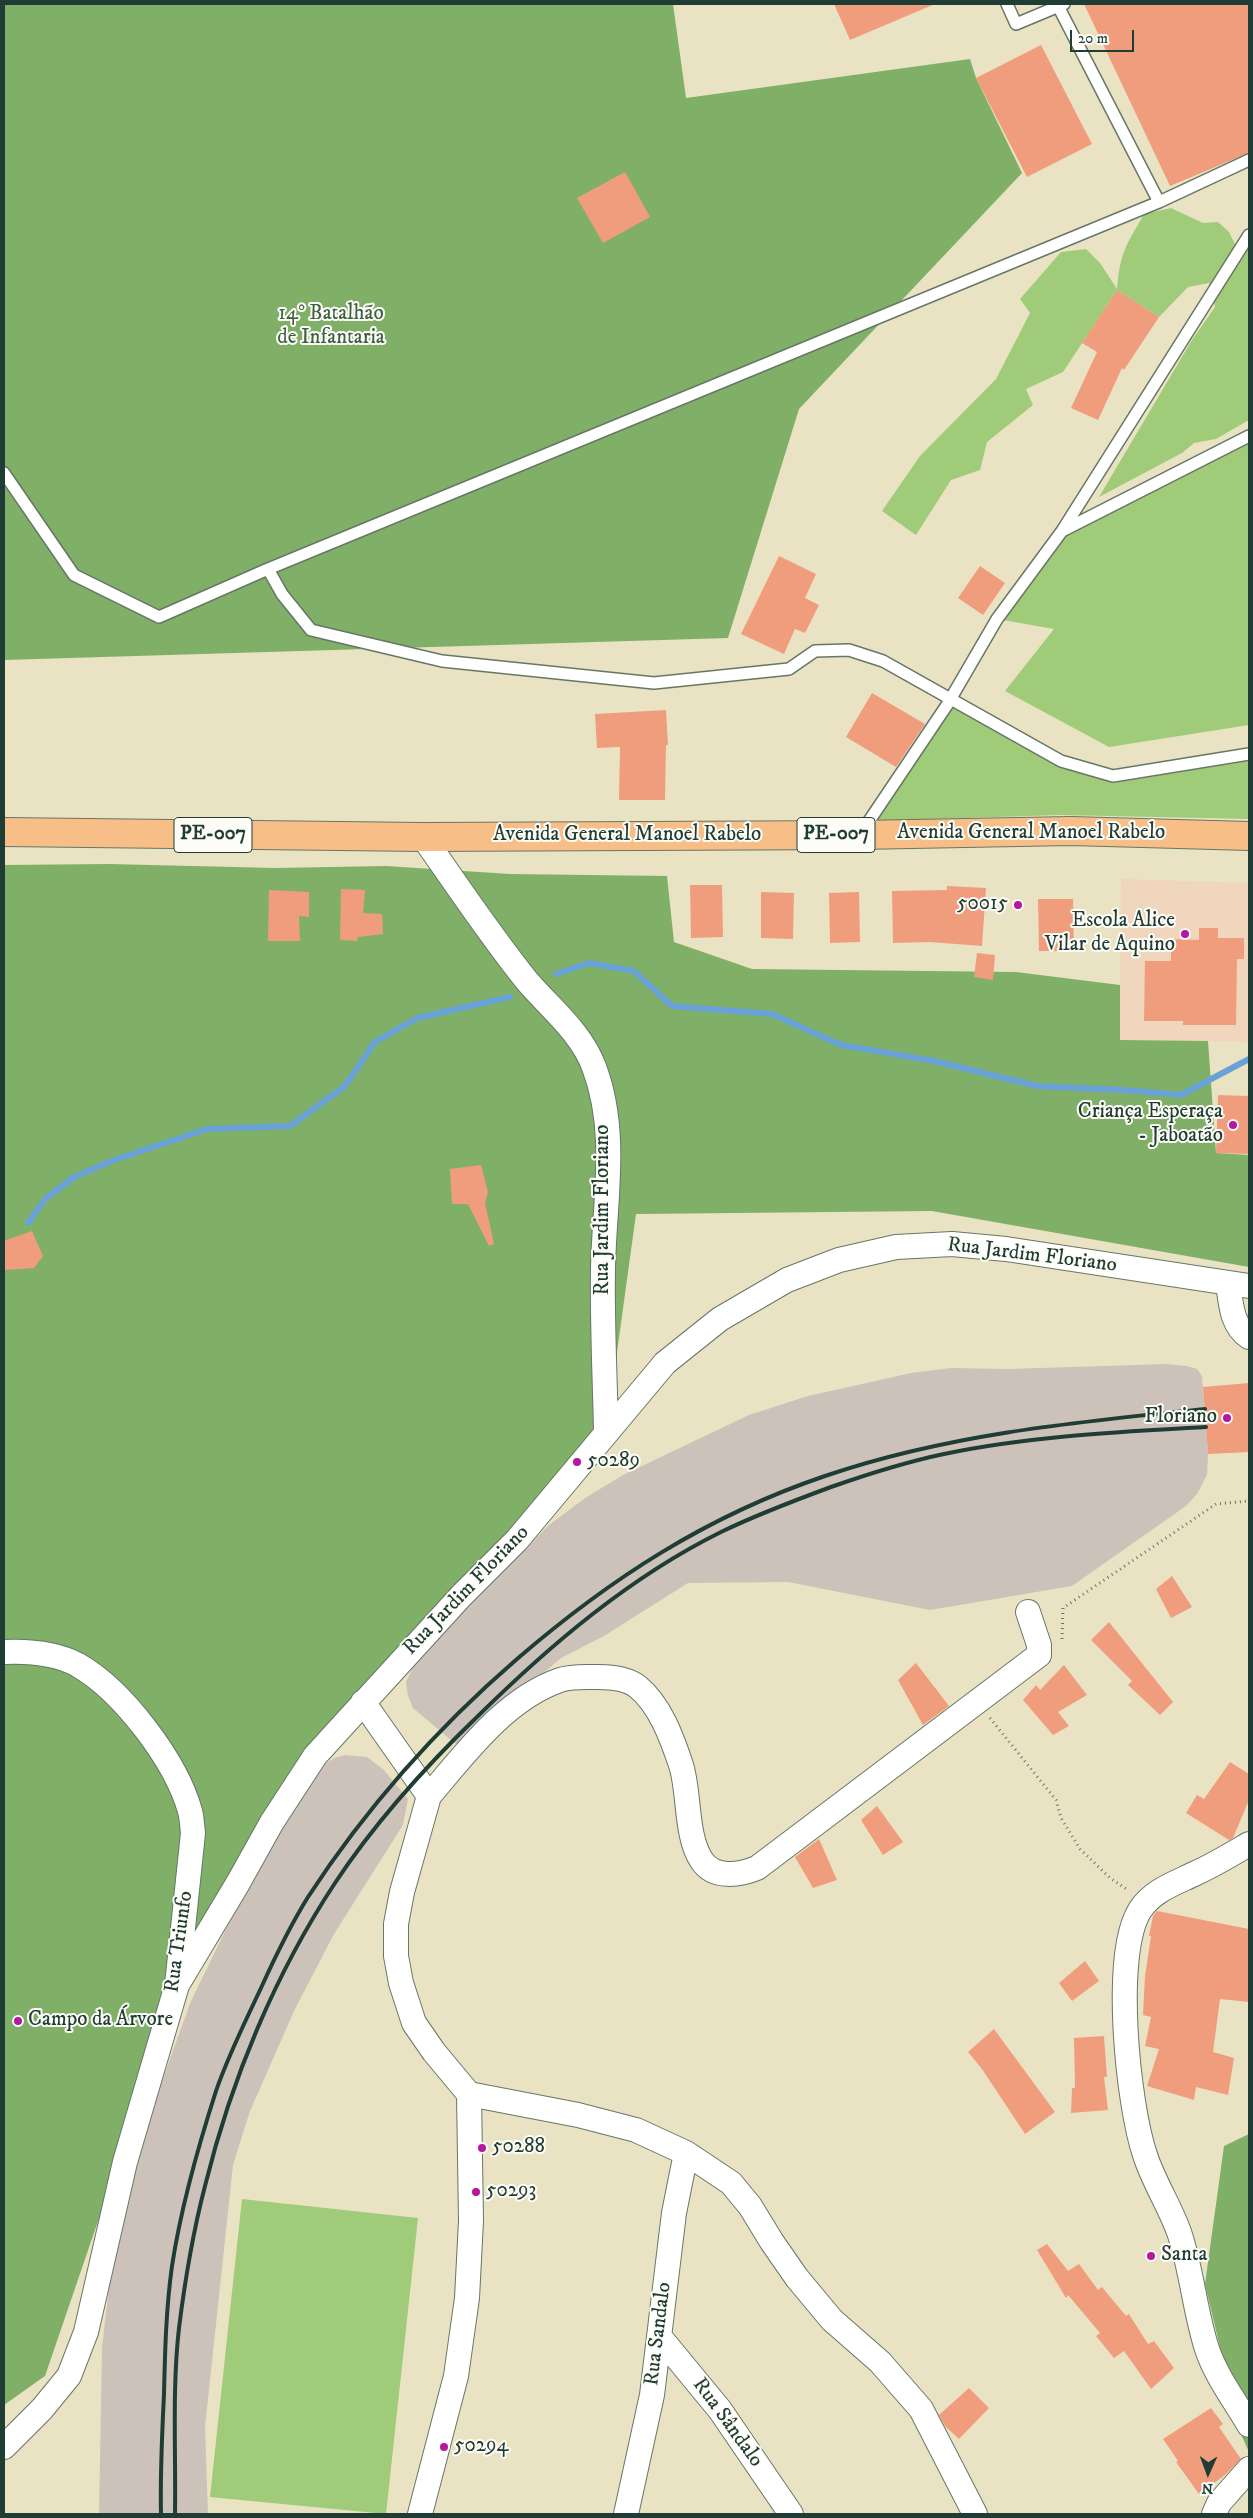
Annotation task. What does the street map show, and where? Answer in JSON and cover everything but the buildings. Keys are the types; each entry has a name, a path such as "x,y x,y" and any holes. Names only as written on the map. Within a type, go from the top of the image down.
{"main road":[{"name":"Avenida General Manoel Rabelo","path":"4,832 423,837 1071,831 1249,836"}],"street":[{"name":"Rua Jardim Floriano","path":"423,837 528,981 576,1037 594,1065 603,1098 608,1138 608,1179 603,1269 606,1432"},
{"name":"Rua Jardim Floriano","path":"177,1985 272,1822 315,1756 461,1596 517,1540 665,1363 720,1319 787,1280 849,1258 896,1247 952,1244 1006,1249 1239,1284"},
{"path":"1239,1284 1236,1322 1240,1331 1249,1337"},
{"path":"420,2514 456,2376 467,2298 471,2221 469,2094 434,2052 414,2023 401,1983 396,1956 396,1924 402,1892 429,1796 465,1754 501,1717 535,1692 562,1679 614,1677 636,1686 654,1706 669,1732 682,1766 696,1848 702,1862 713,1870 727,1874 744,1873 757,1868 1039,1655 1040,1651 1028,1612"},
{"name":"Rua Triunfo","path":"4,1652 26,1652 52,1656 78,1665 110,1690 142,1725 181,1787 191,1812 193,1833 177,1985 125,2162 82,2340 69,2376 42,2409 4,2448"},
{"path":"363,1702 429,1796"},
{"path":"1249,1844 1197,1873 1162,1888 1140,1909 1129,1936 1124,2006 1136,2112 1145,2154 1179,2232 1189,2263 1207,2350 1249,2425"},
{"path":"469,2094 578,2115 628,2128 686,2153 730,2183 750,2206 772,2242 832,2320 880,2362 922,2409 975,2514"},
{"name":"Rua Sandalo","path":"626,2514 645,2434 674,2213 686,2153"},
{"name":"Rua Sândalo","path":"659,2336 720,2410 791,2514"},
{"path":"1214,2514 1218,2503 1249,2469"}],"lane":[{"path":"1007,4 1016,24 1061,5 1159,202"},
{"path":"4,473 74,575 159,617 268,569 1159,202 1249,160"},
{"path":"860,834 950,699 997,619 1062,531 1249,235"},
{"path":"1062,531 1249,436"},
{"path":"268,569 282,594 311,630 442,661 654,683 789,669 815,652 849,650 884,661 1061,761 1113,776 1249,754"}],"path":[{"path":"1040,1651 1049,1652 1062,1646 1063,1608 1216,1504 1249,1501"},
{"path":"978,1702 1056,1800 1061,1818 1080,1849 1110,1878 1146,1903"}],"shaded area":[{"name":"Escola Alice Vilar de Aquino","path":"1121,879 1249,883 1249,1042 1120,1040"},
{"path":"1166,1364 1197,1369 1202,1376 1208,1454 1207,1475 1197,1494 1186,1506 1072,1586 930,1610 788,1582 688,1583 604,1636 561,1658 458,1746 413,1708 408,1696 406,1682 417,1658 549,1525 585,1498 623,1475 749,1415 808,1396 911,1373 951,1368 1008,1369"},
{"path":"345,1755 367,1757 384,1770 408,1799 403,1825 334,1934 295,2009 250,2111 233,2165 205,2427 208,2514 99,2514 102,2348 110,2278 126,2205 154,2103 191,2001 228,1925 287,1819 323,1766 334,1758"}],"green space":[{"name":"14° Batalhão de Infantaria","path":"4,4 673,4 686,98 970,59 976,78 1022,173 799,409 728,638 4,660"},
{"path":"1171,208 1203,223 1218,222 1229,232 1242,259 1249,247 1249,420 1216,439 1194,443 1182,453 1099,497 1192,340 1215,307 1209,283 1188,287 1159,317 1117,290 1063,372 1026,389 1033,405 987,442 980,470 951,480 916,535 882,511 920,456 996,379 1030,313 1020,299 1061,252 1086,249 1100,263 1117,289 1122,257 1144,214"},
{"path":"1249,443 1249,725 1109,747 1005,691 1054,629 997,619 1062,531"},
{"path":"947,705 1061,761 1112,783 1249,761 1249,819 1060,815 867,821"},
{"path":"109,864 275,868 386,866 510,874 667,876 674,942 752,969 1016,972 1120,985 1120,1040 1208,1041 1216,1153 1249,1155 1249,1267 932,1211 636,1214 606,1432 287,1799 162,2034 45,2376 4,2405 4,865"},
{"path":"1249,2134 1249,2452 1240,2432 1205,2284 1224,2146"},
{"path":"242,2199 418,2218 386,2514 210,2497"}],"waterway":[{"path":"556,974 589,963 634,971 672,1006 772,1014 841,1045 934,1061 1037,1086 1181,1095 1249,1059"},
{"path":"28,1223 45,1199 74,1177 114,1160 207,1129 290,1126 344,1087 375,1042 417,1018 510,997"}],"railway":[{"path":"161,2514 165,2346 172,2266 191,2177 216,2091 231,2052 272,1965 308,1897 354,1832 431,1741 487,1685 588,1602 662,1552 740,1510 825,1476 918,1450 965,1440 1061,1425 1205,1409"},
{"path":"175,2514 175,2398 179,2328 197,2221 228,2107 257,2029 274,1991 313,1918 351,1860 384,1816 439,1755 505,1690 592,1614 623,1591 687,1550 748,1520 859,1477 944,1454 1042,1439 1206,1427"}],"place":[{"name":"50015","path":"1018,905"},
{"name":"Escola Alice Vilar de Aquino","path":"1185,934"},
{"name":"Criança Esperaça - Jaboatão","path":"1233,1125"},
{"name":"Floriano","path":"1227,1418"},
{"name":"50289","path":"577,1462"},
{"name":"Campo da Árvore","path":"18,2021"},
{"name":"50288","path":"482,2148"},
{"name":"50293","path":"476,2192"},
{"name":"Santa","path":"1151,2256"},
{"name":"50294","path":"444,2447"}]}
